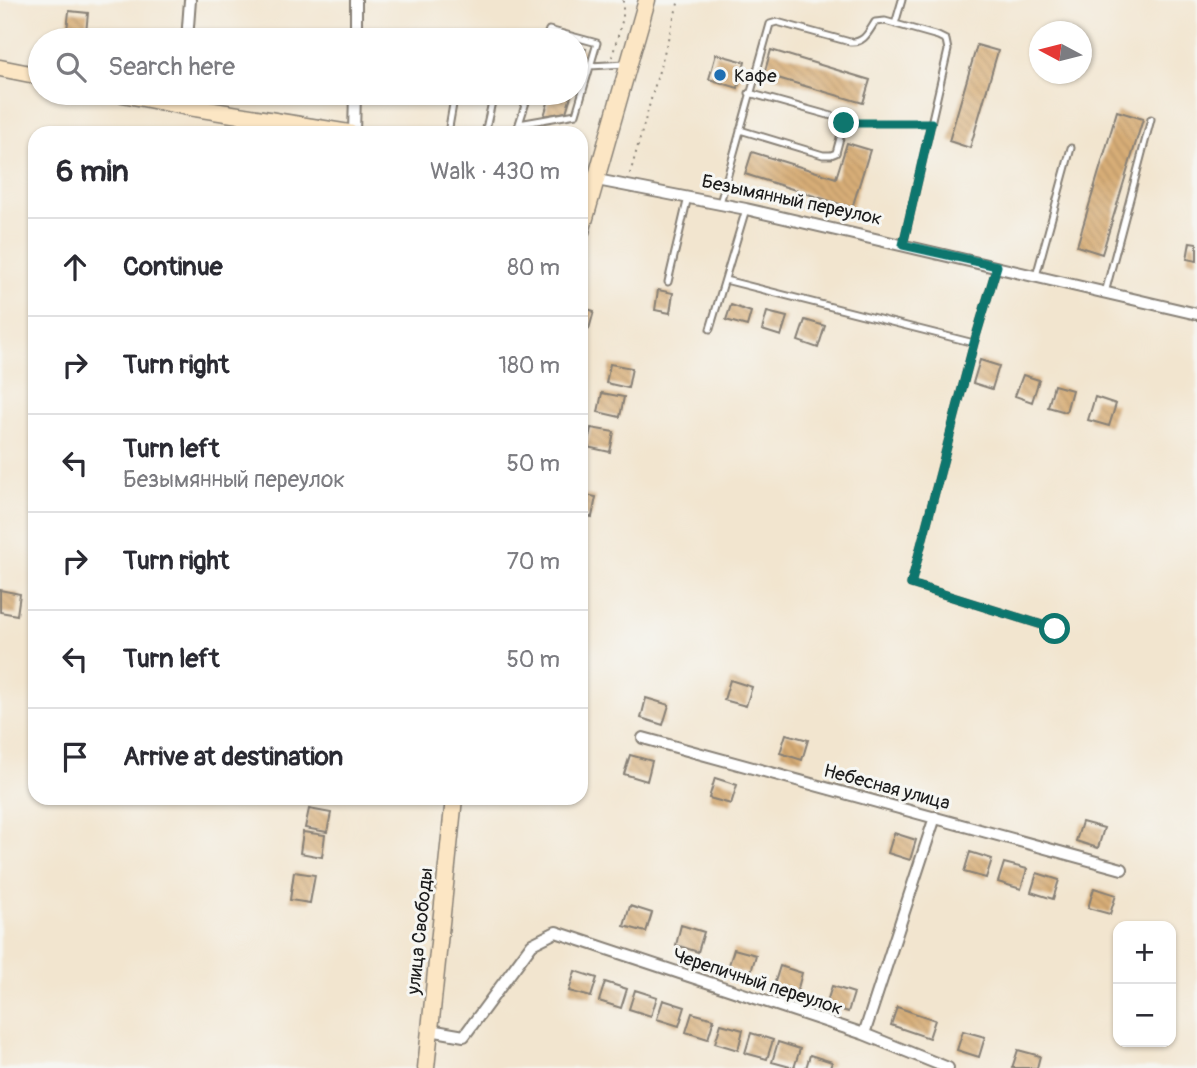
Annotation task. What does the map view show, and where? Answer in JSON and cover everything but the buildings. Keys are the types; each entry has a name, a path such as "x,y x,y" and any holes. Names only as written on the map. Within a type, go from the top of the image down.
{"main road":[{"path":"589,178 629,64 646,0"},
{"path":"0,68 28,74"},
{"path":"209,105 316,126"},
{"name":"улица Свободы","path":"426,1068 453,805"}],"street":[{"path":"188,28 190,0"},
{"path":"356,0 356,28"},
{"path":"353,126 354,105"},
{"name":"Безымянный переулок","path":"589,178 746,209 1197,314"},
{"name":"Небесная улица","path":"643,738 1122,869"},
{"path":"864,1034 935,817"},
{"name":"Черепичный переулок","path":"430,1030 464,1035 532,944 556,932 864,1034 947,1068"}],"lane":[{"path":"894,24 902,0"},
{"path":"719,204 770,24 777,22 858,43 864,40 875,22 885,21 938,36 946,40 948,50 903,245"},
{"path":"588,41 597,43 588,73"},
{"path":"590,66 629,64"},
{"path":"740,130 823,155 836,153 844,123 839,118 750,93"},
{"path":"449,126 453,105"},
{"path":"487,126 491,105"},
{"path":"525,105 519,124 576,114 579,105"},
{"path":"1105,293 1151,119"},
{"path":"1036,276 1071,148"},
{"path":"668,282 688,197"},
{"path":"710,329 746,209"},
{"path":"997,266 974,343 911,584 1055,629"},
{"path":"724,280 974,343"}],"path":[{"path":"610,65 623,18 622,0"},
{"path":"627,185 679,0"},
{"path":"844,123 931,123"}],"place":[{"name":"Кафе","path":"720,75"}],"route":[{"path":"844,123 931,123 903,245 997,266 974,343 911,584 1055,629"}]}
